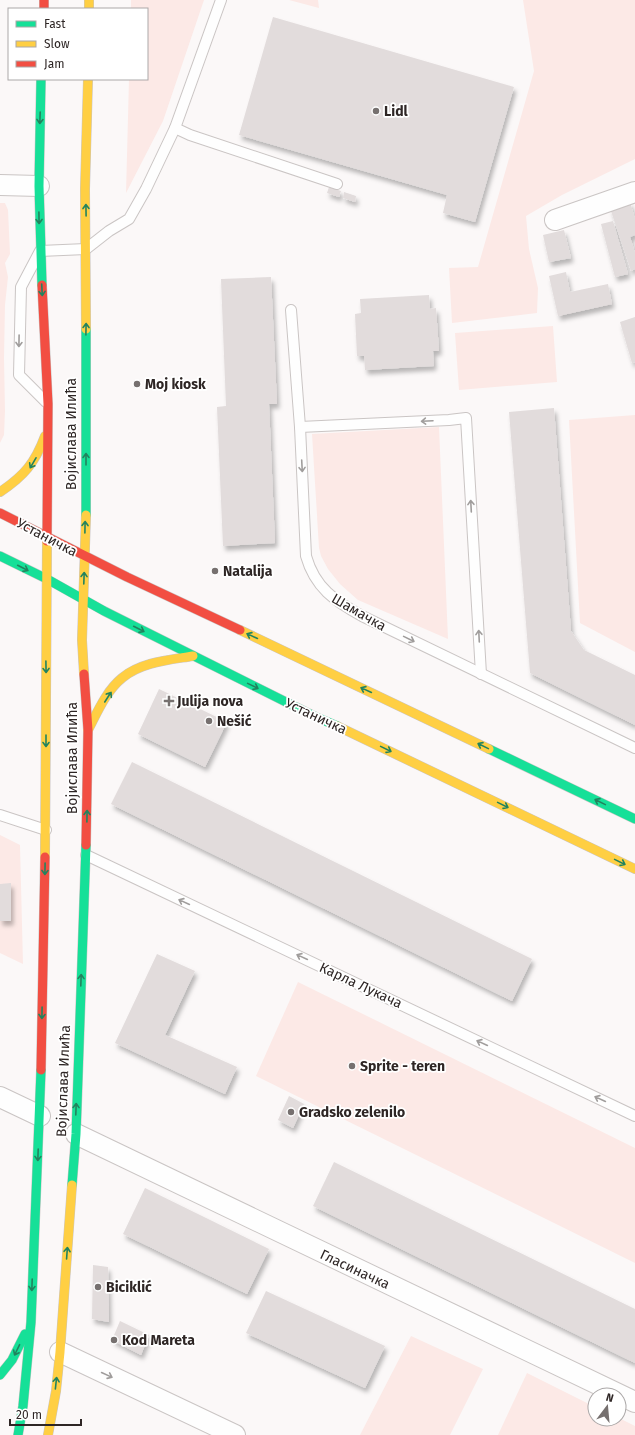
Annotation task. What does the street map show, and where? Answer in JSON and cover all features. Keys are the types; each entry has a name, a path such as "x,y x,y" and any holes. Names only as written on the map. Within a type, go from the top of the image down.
{"main road":[{"name":"Војислава Илића","path":"18,1435 23,1406 31,1322 40,1116 46,830 48,404 40,251 39,186 42,80"},
{"name":"Војислава Илића","path":"48,1435 56,1390 60,1352 76,1134 86,855 88,730 82,640 85,557 85,189 88,80"},
{"path":"0,492 14,484 29,470 39,453 48,428"},
{"name":"Устаничка","path":"0,513 85,557 635,819"},
{"name":"Устаничка","path":"0,556 47,579 104,612 316,717 351,732 635,869"},
{"path":"88,730 103,704 121,679 148,665 193,656"},
{"path":"0,1376 12,1360 31,1322"}],"street":[{"path":"0,185 39,186"},
{"path":"555,220 635,192"},
{"path":"0,1097 40,1116"},
{"name":"Гласиначка","path":"76,1134 635,1402"},
{"path":"60,1352 235,1435"}],"lane":[{"path":"48,404 19,375 21,286 40,251 86,249 109,231 129,219 146,189 175,128 221,0"},
{"path":"175,128 190,135 337,184"},
{"name":"Шамачка","path":"291,310 300,427 306,556 314,576 328,594 345,607 481,674"},
{"path":"300,427 466,418 481,674 635,748"},
{"path":"0,815 46,830"},
{"name":"Карла Лукача","path":"86,855 635,1116"}],"shaded area":[{"path":"131,0 204,0 163,121 126,193 129,80 148,80 148,8 131,8"},
{"path":"289,0 318,0 319,8"},
{"path":"523,0 635,0 635,159 562,195 526,216 529,249 538,288 537,313 452,323 449,268 478,267 534,71"},
{"path":"0,203 5,203 8,210 10,254 5,263 8,277 5,305 5,411 4,435 0,443"},
{"path":"553,326 557,382 459,390 455,333"},
{"path":"635,415 635,652 580,623 569,420"},
{"path":"439,427 448,639 358,600 340,584 328,569 321,556 319,548 312,434"},
{"path":"0,835 20,845 23,964 0,953"},
{"path":"298,982 635,1148 635,1263 256,1076"},
{"path":"411,1336 483,1369 450,1435 360,1435"},
{"path":"527,1373 587,1403 587,1427 627,1427 627,1422 635,1426 635,1435 498,1435"}],"building":[{"name":"Lidl","path":"273,17 514,87 475,222 443,213 447,195 239,135"},
{"path":"329,187 341,191 339,197 327,193"},
{"path":"344,192 356,196 355,202 343,198"},
{"path":"630,202 635,219 635,235 630,237 635,253 635,269 631,271 610,208"},
{"path":"613,221 628,274 615,277 601,224"},
{"path":"564,230 571,258 549,262 543,235"},
{"path":"566,272 570,292 608,284 612,304 558,316 549,276"},
{"path":"271,277 277,404 269,404 275,543 223,546 217,407 226,406 221,279"},
{"path":"429,295 430,309 436,308 439,351 433,351 434,366 365,370 364,356 357,356 355,314 361,313 360,299"},
{"path":"635,317 635,362 632,363 620,322"},
{"path":"554,408 571,631 584,650 635,675 635,725 530,673 509,412"},
{"path":"159,689 227,722 205,767 138,734"},
{"path":"132,762 532,959 512,1001 111,804"},
{"path":"11,883 11,921 0,921 0,884"},
{"path":"157,954 195,971 165,1035 237,1067 225,1094 115,1043"},
{"name":"Gradsko zelenilo","path":"289,1096 304,1104 293,1128 278,1120"},
{"path":"334,1162 635,1309 635,1363 313,1206"},
{"path":"145,1188 269,1249 247,1294 123,1234"},
{"path":"93,1265 108,1267 109,1322 92,1319"},
{"path":"266,1291 385,1346 365,1388 246,1333"},
{"path":"120,1321 149,1335 141,1355 112,1340"}],"traffic: fast":[{"path":"41,80 39,186 42,285"},
{"path":"86,329 86,515"},
{"path":"0,556 47,579 104,611 316,717 337,726"},
{"path":"489,749 635,819"},
{"path":"72,1185 76,1134 86,845"},
{"path":"18,1435 23,1406 31,1322 41,1070"},
{"path":"0,1375 12,1360 25,1334"}],"traffic: slow":[{"path":"89,0 89,8"},
{"path":"86,329 85,189 88,80"},
{"path":"0,492 16,480 28,468 37,454 45,436"},
{"path":"84,674 82,640 86,515"},
{"path":"45,857 47,541"},
{"path":"240,630 489,749"},
{"path":"88,730 102,702 111,689 122,678 146,665 165,660 193,656"},
{"path":"337,726 635,869"},
{"path":"48,1435 56,1391 60,1352 72,1185"}],"traffic: jam":[{"path":"44,0 44,8"},
{"path":"42,285 48,404 47,541"},
{"path":"0,513 127,577 240,630"},
{"path":"84,674 88,730 86,845"},
{"path":"41,1070 45,857"}],"place":[{"name":"Lidl","path":"376,111"},
{"name":"Moj kiosk","path":"137,384"},
{"name":"Natalija","path":"215,571"},
{"name":"Julija nova","path":"169,701"},
{"name":"Nešić","path":"209,721"},
{"name":"Sprite - teren","path":"352,1066"},
{"name":"Gradsko zelenilo","path":"291,1112"},
{"name":"Biciklić","path":"98,1287"},
{"name":"Kod Mareta","path":"114,1340"}]}
